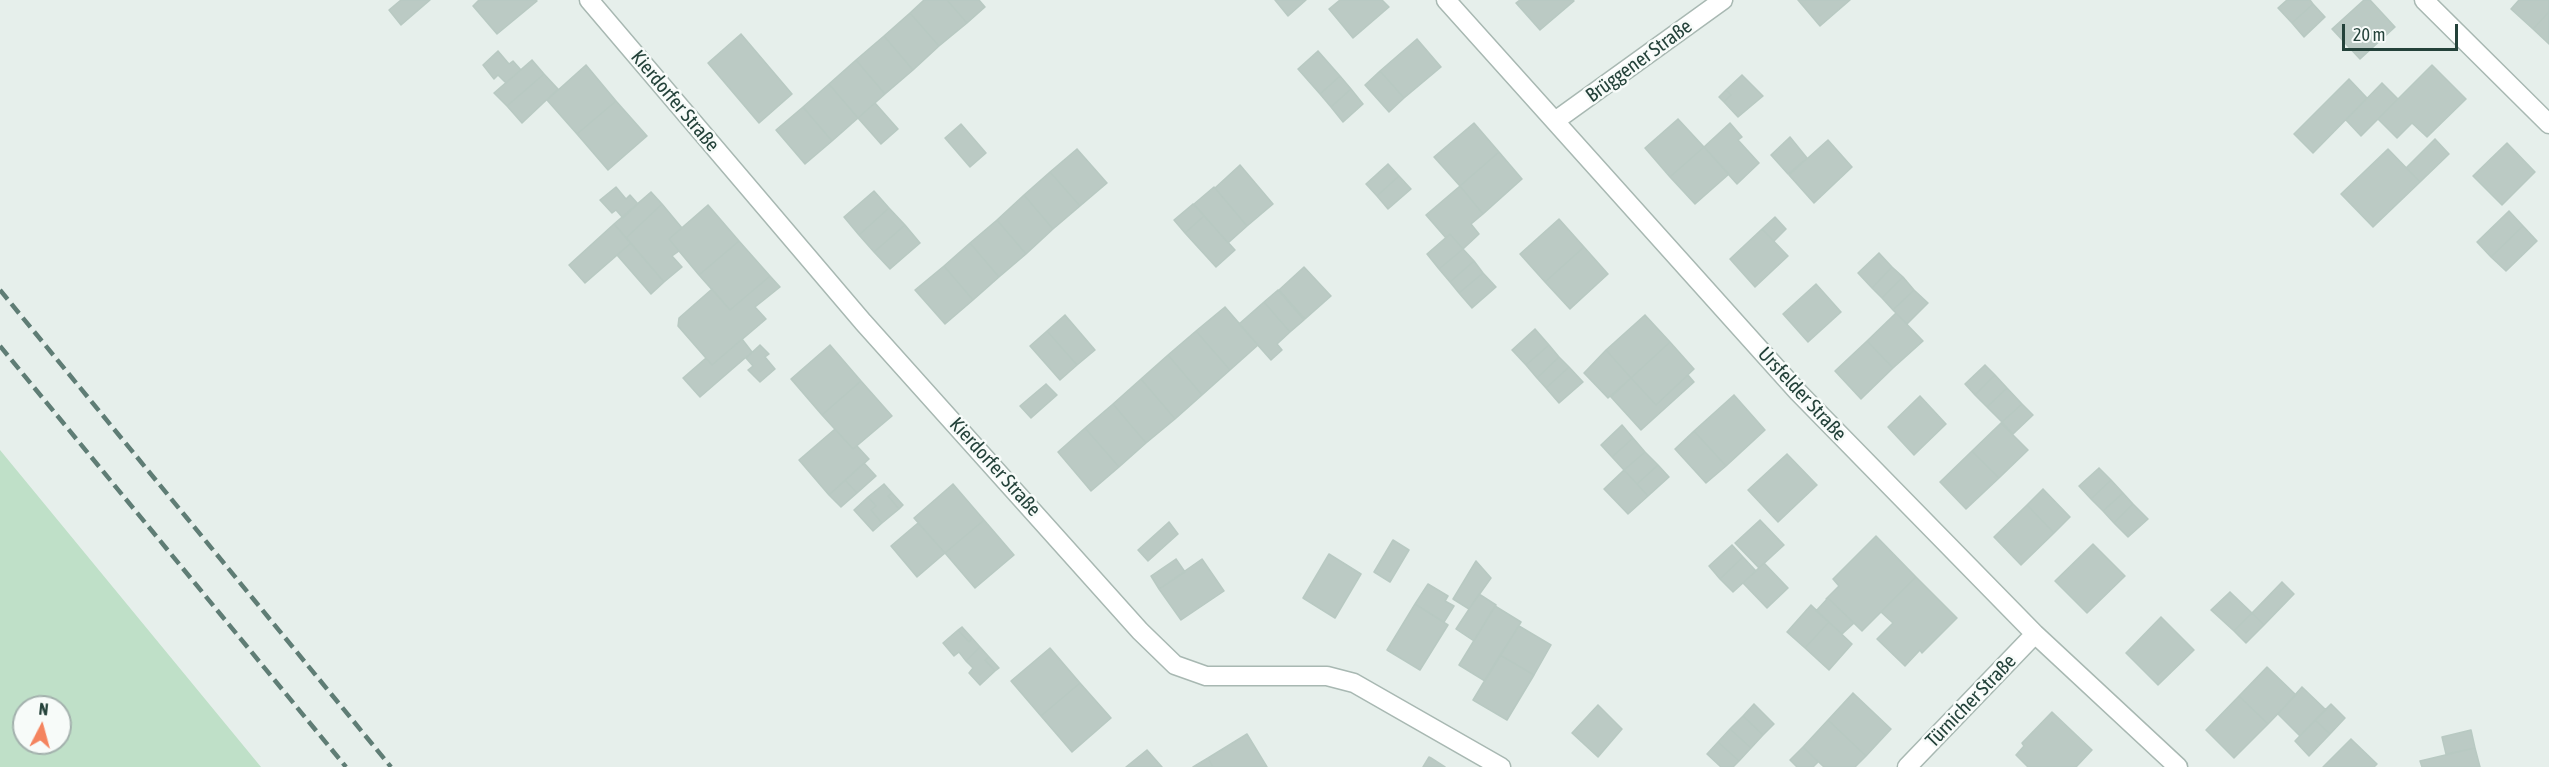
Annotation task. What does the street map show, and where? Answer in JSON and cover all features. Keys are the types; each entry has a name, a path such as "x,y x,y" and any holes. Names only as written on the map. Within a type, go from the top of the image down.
{"street":[{"name":"Kierdorfer Straße","path":"589,0 863,322 1140,631 1175,665 1206,676 1327,676 1354,683 1502,767"},
{"name":"Ursfelder Straße","path":"1446,0 1798,392 2035,634 2178,767"},
{"name":"Brüggener Straße","path":"1555,121 1723,0"},
{"path":"2424,0 2549,124"},
{"name":"Türnicher Straße","path":"1907,767 2035,634"}],"green space":[{"path":"0,450 261,767 0,767"}],"building":[{"path":"401,0 430,0 401,25 389,10"},
{"path":"479,0 537,1 497,34 473,6"},
{"path":"924,0 947,0 967,23 939,46 910,13"},
{"path":"947,0 979,0 985,7 967,23"},
{"path":"1275,0 1306,0 1288,16"},
{"path":"1340,0 1382,0 1389,7 1353,38 1329,9"},
{"path":"1520,0 1574,1 1540,30 1516,3"},
{"path":"1798,0 1850,0 1820,26"},
{"path":"2287,0 2310,0 2313,4 2292,23 2278,8"},
{"path":"2364,0 2370,0 2395,27 2360,59 2332,29"},
{"path":"2519,0 2549,0 2549,12 2533,29 2511,9"},
{"path":"2313,4 2325,17 2304,37 2292,23"},
{"path":"2549,12 2549,44 2533,29"},
{"path":"910,13 939,46 913,70 884,36"},
{"path":"741,34 792,94 759,123 708,63"},
{"path":"884,36 913,70 885,94 856,60"},
{"path":"1417,39 1441,67 1404,98 1380,71"},
{"path":"498,51 509,64 513,61 521,70 506,83 498,75 494,79 483,65"},
{"path":"1318,51 1340,76 1320,94 1298,69"},
{"path":"532,60 544,74 507,106 494,93"},
{"path":"856,60 885,94 858,118 829,84"},
{"path":"586,65 616,101 577,134 547,100"},
{"path":"2432,65 2466,99 2427,137 2412,123 2397,138 2378,119"},
{"path":"1380,71 1404,98 1389,112 1365,85"},
{"path":"544,74 558,89 522,123 507,106"},
{"path":"1742,75 1763,96 1738,117 1724,102 1731,95 1726,90"},
{"path":"1340,76 1351,89 1331,107 1320,94"},
{"path":"2349,79 2367,98 2313,153 2294,134"},
{"path":"2382,83 2398,99 2361,136 2346,120"},
{"path":"829,84 858,118 832,141 803,107"},
{"path":"1351,89 1363,104 1343,122 1331,107"},
{"path":"1726,90 1731,95 1724,102 1719,97"},
{"path":"616,101 647,136 608,170 577,134"},
{"path":"875,103 898,129 881,144 858,118"},
{"path":"803,107 832,141 805,164 776,130"},
{"path":"1678,119 1704,147 1670,177 1645,148"},
{"path":"1474,123 1499,152 1460,186 1434,157"},
{"path":"1730,123 1742,137 1738,140 1759,163 1737,184 1704,147"},
{"path":"961,124 986,153 970,167 945,138"},
{"path":"1790,137 1807,158 1788,174 1771,155"},
{"path":"2435,139 2449,154 2420,182 2406,168"},
{"path":"1828,140 1852,167 1814,203 1789,175"},
{"path":"2507,143 2535,172 2502,205 2473,176"},
{"path":"1704,147 1729,174 1695,204 1670,177"},
{"path":"1077,149 1107,183 1080,206 1050,172"},
{"path":"2388,149 2420,182 2373,227 2341,194"},
{"path":"1499,152 1522,179 1483,214 1460,186"},
{"path":"1388,164 1399,176 1377,196 1366,184"},
{"path":"1240,165 1273,204 1247,226 1215,188"},
{"path":"1050,172 1080,206 1053,229 1024,195"},
{"path":"1399,176 1411,189 1388,209 1377,196"},
{"path":"1460,186 1483,214 1471,224 1479,234 1463,249 1450,234 1446,238 1426,215"},
{"path":"616,187 626,199 630,195 638,204 623,218 616,210 612,213 600,200"},
{"path":"1214,187 1247,226 1228,243 1194,204"},
{"path":"874,191 889,208 859,235 844,217"},
{"path":"651,192 662,204 626,238 614,224"},
{"path":"1024,195 1053,229 1026,254 997,220"},
{"path":"662,204 682,228 669,239 679,251 672,256 682,267 664,282 626,238"},
{"path":"1193,204 1204,216 1185,233 1174,220"},
{"path":"708,205 739,241 699,275 669,239"},
{"path":"889,208 905,225 874,252 859,235"},
{"path":"2509,211 2523,226 2491,257 2477,242"},
{"path":"1204,216 1235,250 1216,267 1185,233"},
{"path":"1775,217 1786,229 1774,241 1762,229"},
{"path":"1559,219 1584,247 1545,282 1520,254"},
{"path":"997,220 1026,254 999,277 970,243"},
{"path":"614,224 631,243 585,283 569,265"},
{"path":"905,225 920,243 890,269 874,252"},
{"path":"2523,226 2537,241 2506,271 2491,257"},
{"path":"1762,229 1788,256 1755,287 1730,259"},
{"path":"1450,234 1463,249 1439,269 1427,254"},
{"path":"739,241 770,276 730,310 699,275"},
{"path":"631,243 664,282 651,294 617,255"},
{"path":"970,243 999,277 973,300 944,266"},
{"path":"1584,247 1608,274 1570,309 1545,282"},
{"path":"1463,249 1474,261 1450,282 1439,269"},
{"path":"1879,253 1892,267 1872,288 1858,273"},
{"path":"1474,261 1483,273 1459,293 1450,282"},
{"path":"944,266 973,300 945,324 915,290"},
{"path":"1304,267 1331,296 1305,319 1279,290"},
{"path":"1892,267 1903,277 1882,298 1872,288"},
{"path":"1483,273 1496,287 1472,308 1459,293"},
{"path":"770,276 780,287 755,307 766,319 712,365 678,326 679,318 712,289 730,310"},
{"path":"1903,277 1914,290 1893,310 1882,298"},
{"path":"1816,284 1841,312 1808,342 1783,314"},
{"path":"1278,290 1304,320 1290,332 1264,302"},
{"path":"1914,290 1928,303 1907,324 1893,310"},
{"path":"1264,302 1290,332 1277,344 1282,350 1271,360 1239,324"},
{"path":"1225,307 1258,345 1230,370 1196,331"},
{"path":"1896,313 1923,341 1893,368 1867,341"},
{"path":"1065,315 1095,350 1077,365 1047,331"},
{"path":"1645,315 1670,342 1631,378 1606,350"},
{"path":"1535,329 1549,345 1526,365 1512,350"},
{"path":"1047,331 1077,365 1060,380 1030,346"},
{"path":"1196,331 1230,370 1202,395 1168,355"},
{"path":"742,339 752,352 700,397 683,378 706,358 712,365"},
{"path":"1867,341 1893,368 1861,399 1835,371"},
{"path":"1670,342 1694,369 1656,405 1631,378"},
{"path":"760,345 769,354 765,357 775,369 760,382 748,370 753,366 746,358"},
{"path":"830,345 861,381 822,415 791,379"},
{"path":"1549,345 1559,357 1537,378 1526,365"},
{"path":"1606,350 1631,378 1608,398 1584,373"},
{"path":"1168,355 1202,395 1175,419 1141,379"},
{"path":"1559,357 1569,367 1546,388 1537,378"},
{"path":"1985,365 1995,375 1975,395 1965,384"},
{"path":"1569,367 1583,382 1559,403 1546,388"},
{"path":"1688,375 1694,382 1641,430 1611,397 1631,378 1656,405"},
{"path":"1995,375 2007,388 1987,407 1975,395"},
{"path":"1141,379 1175,419 1146,443 1113,404"},
{"path":"861,381 892,416 853,449 822,415"},
{"path":"1046,384 1057,395 1031,418 1020,406"},
{"path":"2007,388 2022,404 2002,422 1987,407"},
{"path":"1734,395 1765,430 1726,466 1694,431"},
{"path":"1920,396 1946,424 1914,455 1888,427"},
{"path":"1113,404 1146,443 1119,467 1085,428"},
{"path":"2022,404 2033,415 2013,434 2002,422"},
{"path":"2001,423 2028,450 1999,478 1972,451"},
{"path":"1622,425 1633,438 1612,457 1601,445"},
{"path":"1085,428 1119,467 1091,491 1058,452"},
{"path":"835,429 853,449 857,446 869,459 829,495 799,460"},
{"path":"1694,431 1726,466 1706,483 1675,449"},
{"path":"1633,438 1645,452 1624,470 1612,457"},
{"path":"1972,451 1999,478 1966,509 1940,482"},
{"path":"1645,452 1658,465 1637,484 1624,470"},
{"path":"1787,454 1817,485 1778,522 1748,490"},
{"path":"864,463 876,476 857,493 845,480"},
{"path":"1658,465 1669,477 1648,496 1637,484"},
{"path":"2099,468 2111,480 2091,499 2079,486"},
{"path":"1624,470 1648,496 1628,514 1604,489"},
{"path":"845,480 857,493 841,507 829,495"},
{"path":"2111,480 2123,493 2103,511 2091,499"},
{"path":"884,484 892,493 888,496 899,509 882,523 871,510 876,506 868,497"},
{"path":"953,484 984,520 945,553 914,518"},
{"path":"2043,489 2070,517 2054,533 2027,505"},
{"path":"892,493 903,505 899,509 888,496"},
{"path":"2123,493 2133,504 2114,523 2103,511"},
{"path":"868,497 876,506 871,510 882,523 873,531 854,510"},
{"path":"2133,504 2148,519 2128,537 2114,523"},
{"path":"2027,505 2054,533 2021,565 1994,537"},
{"path":"984,520 1014,555 975,588 945,553"},
{"path":"1760,520 1784,545 1759,568 1735,543"},
{"path":"1169,522 1178,534 1148,561 1138,550"},
{"path":"918,523 945,553 917,577 891,546"},
{"path":"1876,536 1916,577 1862,631 1828,598 1826,599 1839,586 1833,579"},
{"path":"1393,540 1409,550 1390,582 1374,572"},
{"path":"2093,544 2125,576 2087,613 2055,581"},
{"path":"1732,545 1743,557 1720,579 1709,566"},
{"path":"1329,554 1361,574 1335,618 1303,598"},
{"path":"1743,557 1756,571 1733,592 1720,579"},
{"path":"1176,559 1185,572 1159,589 1151,576"},
{"path":"1202,559 1224,591 1181,620 1159,589"},
{"path":"1476,561 1491,578 1469,609 1453,599"},
{"path":"1764,563 1788,588 1767,608 1743,583"},
{"path":"1916,577 1957,618 1922,653 1920,650 1905,666 1877,639 1893,623 1881,612"},
{"path":"2282,582 2294,594 2264,625 2252,613"},
{"path":"1428,584 1448,596 1445,601 1454,606 1444,622 1415,604"},
{"path":"2230,592 2252,613 2234,631 2211,610"},
{"path":"1479,594 1496,605 1474,641 1456,629"},
{"path":"1828,598 1854,623 1842,634 1816,611"},
{"path":"1415,604 1448,625 1420,670 1387,650"},
{"path":"1811,605 1829,622 1805,648 1787,632"},
{"path":"1495,606 1521,622 1485,681 1459,665"},
{"path":"2252,613 2264,625 2246,643 2234,631"},
{"path":"2161,617 2194,650 2158,685 2126,653"},
{"path":"1829,622 1852,644 1829,670 1805,648"},
{"path":"1519,626 1551,645 1534,675 1500,655"},
{"path":"962,627 972,638 969,642 958,630"},
{"path":"958,630 969,642 972,638 980,647 966,661 959,652 954,656 943,643"},
{"path":"980,647 989,657 985,660 995,671 980,685 969,673 973,668 966,661"},
{"path":"1050,648 1080,683 1041,716 1011,681"},
{"path":"1500,655 1534,675 1507,720 1473,700"},
{"path":"989,657 999,668 995,671 985,660"},
{"path":"2267,667 2296,695 2268,724 2239,696"},
{"path":"1080,683 1111,718 1072,752 1041,716"},
{"path":"2302,687 2326,710 2300,736 2278,714"},
{"path":"1853,693 1891,729 1866,756 1828,720"},
{"path":"2239,696 2268,724 2234,758 2206,730"},
{"path":"1754,704 1774,724 1763,735 1743,716"},
{"path":"2331,704 2345,718 2330,734 2315,720"},
{"path":"1598,705 1622,729 1598,757 1572,733"},
{"path":"2052,712 2092,750 2076,767 2028,767 2016,755 2024,746 2022,743"},
{"path":"1743,716 1763,735 1751,748 1730,729"},
{"path":"1828,720 1866,756 1855,767 1824,767 1803,747"},
{"path":"2315,720 2330,734 2309,756 2295,741"},
{"path":"1730,729 1751,748 1739,761 1718,742"},
{"path":"2471,730 2475,748 2446,754 2442,737"},
{"path":"1247,734 1267,767 1213,767 1208,758"},
{"path":"2351,739 2377,764 2374,767 2323,767"},
{"path":"1718,742 1739,761 1733,767 1721,767 1707,754"},
{"path":"1803,747 1818,762 1813,767 1797,767 1790,760"},
{"path":"2475,748 2480,767 2422,767 2420,761"},
{"path":"1147,750 1162,767 1126,767"},
{"path":"1429,757 1431,758 1445,767 1423,767"},
{"path":"1208,758 1213,767 1193,767"}],"railway":[{"path":"0,290 391,767"},
{"path":"0,346 346,767"}]}
